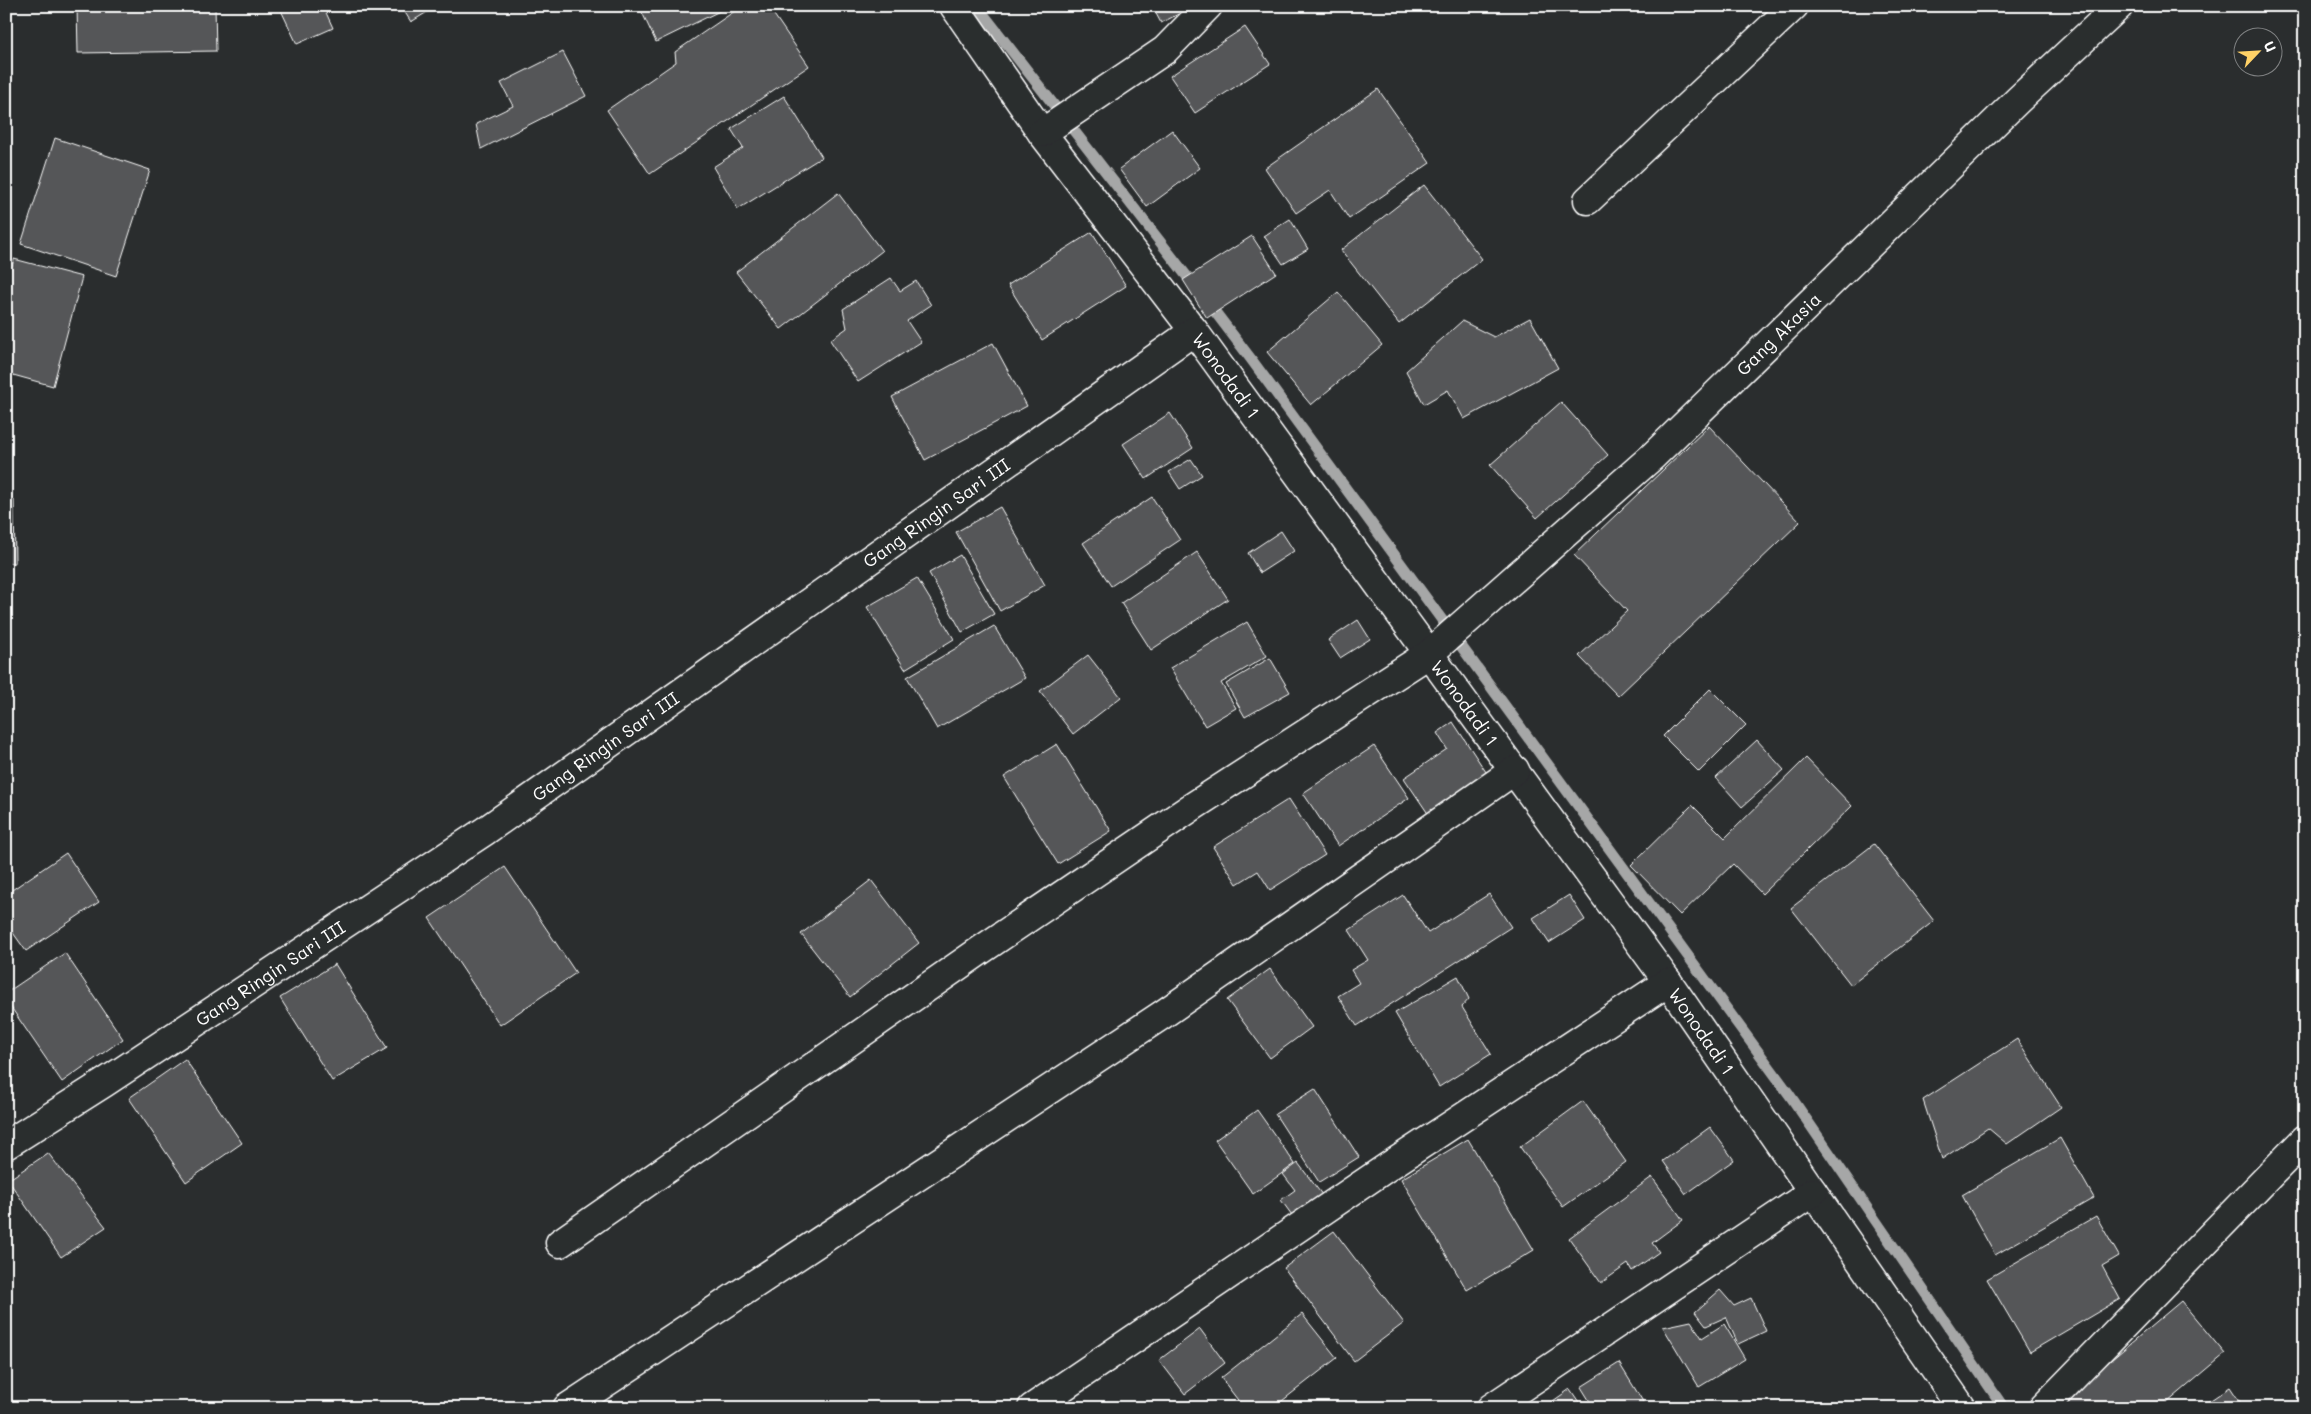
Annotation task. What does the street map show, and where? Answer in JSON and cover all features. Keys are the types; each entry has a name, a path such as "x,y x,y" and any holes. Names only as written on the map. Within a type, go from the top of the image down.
{"street":[{"name":"Wonodadi 1","path":"954,6 1048,129 1194,331 1431,652 1668,982 1959,1407"},
{"path":"1048,129 1165,50 1208,6"},
{"path":"1588,200 1794,6"},
{"name":"Gang Akasia","path":"560,1243 981,950 1192,807 1431,652 1653,456 2018,100 2119,6"},
{"name":"Gang Ringin Sari III","path":"6,1145 477,837 1194,331"},
{"path":"566,1408 940,1164 1162,1015 1515,770"},
{"path":"1032,1408 1388,1166 1668,982"},
{"path":"2043,1408 2305,1139"},
{"path":"1491,1408 1813,1192"}],"building":[{"path":"77,6 215,6 216,51 78,53"},
{"path":"279,6 323,6 333,28 297,44"},
{"path":"401,6 437,6 411,22"},
{"path":"639,6 730,6 656,42"},
{"path":"742,6 768,6 809,66 650,174 607,110 676,62 675,52"},
{"path":"1152,6 1194,6 1161,23"},
{"path":"1245,27 1270,64 1195,113 1170,76"},
{"path":"563,52 586,96 481,149 476,124 513,106 501,83"},
{"path":"1378,89 1430,163 1349,219 1330,190 1296,213 1265,168"},
{"path":"784,96 822,157 738,209 713,167 743,148 731,129"},
{"path":"1172,130 1200,168 1147,207 1119,169"},
{"path":"55,138 150,170 116,276 21,244"},
{"path":"1424,185 1482,259 1399,324 1341,250"},
{"path":"838,193 882,251 781,329 736,272"},
{"path":"1290,219 1308,249 1283,264 1264,236"},
{"path":"1092,232 1126,286 1042,340 1008,285"},
{"path":"1252,236 1276,273 1207,318 1183,280"},
{"path":"14,259 82,277 53,386 6,373 6,286"},
{"path":"891,278 900,291 916,281 931,305 907,321 921,342 858,382 830,340 847,328 843,309"},
{"path":"1338,292 1382,345 1311,405 1267,352"},
{"path":"1530,318 1558,368 1464,419 1448,390 1424,404 1406,371 1462,321 1494,337"},
{"path":"993,343 1027,406 925,460 892,397"},
{"path":"1561,402 1608,455 1537,518 1490,465"},
{"path":"1170,413 1193,448 1146,479 1123,444"},
{"path":"1709,426 1800,522 1618,696 1579,656 1627,611 1574,555"},
{"path":"1191,459 1202,475 1180,489 1169,472"},
{"path":"1152,497 1180,540 1111,586 1083,543"},
{"path":"6,500 14,500 15,563 6,563"},
{"path":"1000,507 1045,585 1000,611 956,532"},
{"path":"1281,531 1294,551 1260,573 1248,553"},
{"path":"1197,552 1228,599 1151,650 1121,603"},
{"path":"960,555 994,614 962,632 929,573"},
{"path":"917,578 954,639 905,669 867,607"},
{"path":"1358,620 1370,639 1340,658 1328,640"},
{"path":"1247,622 1267,656 1221,683 1236,708 1205,726 1170,668"},
{"path":"994,626 1025,678 937,729 907,677"},
{"path":"1088,655 1121,697 1073,734 1040,691"},
{"path":"1270,658 1290,692 1245,717 1226,684"},
{"path":"1710,689 1746,725 1699,772 1663,736"},
{"path":"1453,722 1488,775 1429,815 1404,778 1447,749 1437,733"},
{"path":"1757,740 1784,770 1742,807 1716,778"},
{"path":"1057,744 1111,831 1058,864 1004,777"},
{"path":"1374,746 1409,798 1338,846 1303,793"},
{"path":"1806,758 1852,806 1762,894 1733,864 1680,915 1631,865 1692,805 1725,838"},
{"path":"1289,799 1325,855 1270,890 1258,871 1237,884 1213,847"},
{"path":"1874,844 1934,921 1851,985 1791,908"},
{"path":"66,853 99,902 26,951 6,923 6,894"},
{"path":"505,867 576,973 500,1025 429,918"},
{"path":"871,880 919,943 850,997 801,934"},
{"path":"1489,894 1511,927 1357,1026 1338,996 1359,983 1351,970 1368,960 1349,930 1403,895 1428,933"},
{"path":"1569,895 1585,920 1549,943 1533,918"},
{"path":"65,953 123,1039 62,1082 6,1000 6,993"},
{"path":"335,964 387,1048 332,1081 280,998"},
{"path":"1270,969 1312,1027 1270,1058 1227,1000"},
{"path":"1458,976 1469,999 1462,1007 1491,1054 1439,1087 1395,1013"},
{"path":"2017,1039 2061,1107 2007,1144 1988,1128 1942,1159 1923,1100"},
{"path":"185,1059 242,1143 186,1182 129,1098"},
{"path":"1315,1089 1359,1157 1319,1182 1275,1114"},
{"path":"1583,1101 1626,1162 1563,1207 1520,1147"},
{"path":"1257,1110 1295,1164 1253,1194 1215,1140"},
{"path":"1710,1127 1734,1160 1686,1194 1663,1161"},
{"path":"2060,1138 2094,1198 1995,1255 1962,1195"},
{"path":"1468,1139 1534,1250 1467,1290 1401,1179"},
{"path":"48,1153 106,1227 61,1257 8,1180"},
{"path":"1298,1163 1326,1200 1297,1222 1281,1200 1295,1190 1283,1174"},
{"path":"1652,1177 1683,1220 1652,1243 1659,1252 1632,1271 1628,1264 1601,1283 1569,1238"},
{"path":"2096,1216 2119,1256 2102,1266 2120,1299 2030,1352 1987,1279"},
{"path":"1334,1231 1404,1323 1354,1361 1284,1268"},
{"path":"1720,1290 1734,1306 1751,1298 1766,1331 1738,1344 1726,1317 1706,1326 1695,1312"},
{"path":"2181,1301 2225,1354 2161,1408 2054,1408"},
{"path":"1302,1314 1337,1358 1273,1408 1244,1408 1221,1378"},
{"path":"1691,1321 1702,1338 1724,1324 1745,1359 1699,1387 1663,1327"},
{"path":"1200,1329 1225,1363 1185,1394 1159,1360"},
{"path":"1619,1363 1647,1408 1594,1408 1581,1387"},
{"path":"2230,1387 2244,1408 2199,1408"},
{"path":"1570,1389 1583,1408 1543,1408"}],"waterway":[{"path":"977,6 1196,288"},
{"path":"1206,300 1789,1094 2004,1408"}]}
